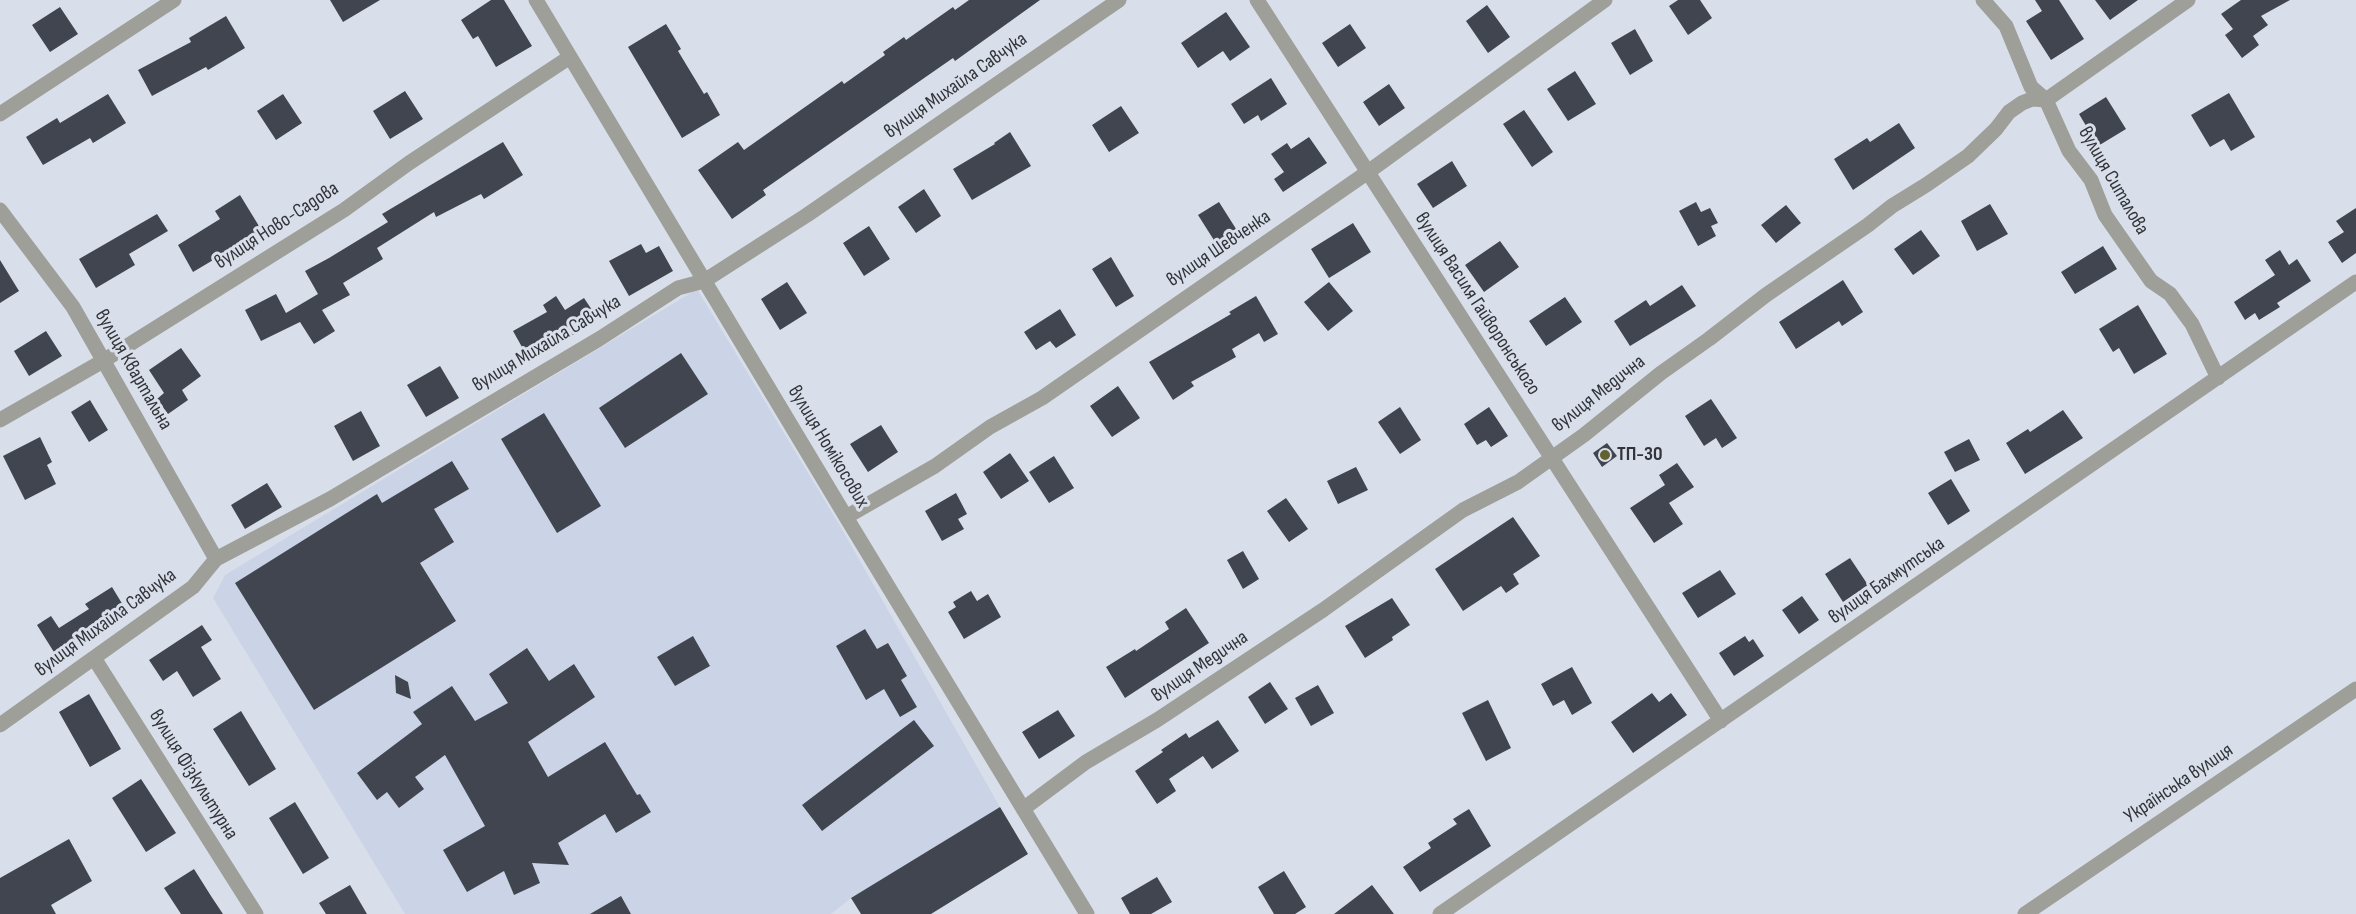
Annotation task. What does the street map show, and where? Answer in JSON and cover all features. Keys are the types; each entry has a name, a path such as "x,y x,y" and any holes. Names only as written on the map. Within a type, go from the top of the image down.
{"street":[{"path":"0,114 174,0"},
{"name":"вулиця Номікосових","path":"536,0 1087,914"},
{"name":"вулиця Михайла Савчука","path":"0,725 193,587 216,559 330,499 599,339 678,288 704,281 807,215 1119,0"},
{"name":"вулиця Василя Гайворонського","path":"1257,0 1721,721"},
{"name":"вулиця Шевченка","path":"846,517 935,466 990,428 1042,398 1368,172 1605,0"},
{"name":"вулиця Ситалова","path":"1983,0 2006,26 2031,87 2046,100 2069,151 2091,180 2105,215 2151,281 2170,294 2192,324 2218,378"},
{"name":"вулиця Медична","path":"1023,809 1086,762 1157,720 1323,610 1463,510 1518,482 1584,435 1661,373 1766,295 1892,206 1968,156 1996,129 2009,112 2032,99 2046,100 2188,0"},
{"name":"вулиця Ново-Садова","path":"0,420 104,361 344,210 409,163 570,57"},
{"name":"вулиця Квартальна","path":"0,210 73,307 216,559"},
{"name":"вулиця Бахмутська","path":"1440,914 2356,282"},
{"name":"вулиця Фізкультурна","path":"94,658 256,914"},
{"name":"Українська вулиця","path":"2025,914 2356,689"}],"shaded area":[{"path":"697,289 839,524 1000,807 851,898 831,914 405,914 213,598 225,575"}],"building":[{"path":"330,0 380,0 343,22"},
{"path":"491,0 504,0 532,46 496,67 478,36 473,39 461,20"},
{"path":"969,0 1040,0 955,61 953,58 763,190 766,195 732,219 698,170 738,142 744,150 842,81 844,84 885,55 883,52 904,37 906,40 953,7 955,10"},
{"path":"1678,0 1700,0 1712,18 1688,35 1669,6"},
{"path":"2035,0 2059,0 2084,39 2051,60 2026,21 2042,11"},
{"path":"2095,0 2138,0 2110,20"},
{"path":"2241,0 2290,0 2261,16 2268,25 2253,36 2259,45 2242,58 2225,35 2233,29 2221,14"},
{"path":"1487,5 1510,37 1488,53 1466,21"},
{"path":"60,7 78,34 50,52 32,25"},
{"path":"1226,12 1250,47 1230,61 1223,51 1198,68 1181,43"},
{"path":"226,16 245,48 208,70 206,67 152,96 138,70 191,42 189,38"},
{"path":"666,24 681,49 678,51 704,94 707,92 720,115 682,138 628,47"},
{"path":"1350,24 1366,48 1338,67 1322,43"},
{"path":"1635,29 1653,61 1630,75 1611,43"},
{"path":"1575,71 1596,104 1568,121 1547,89"},
{"path":"1271,78 1287,104 1261,121 1258,115 1244,124 1231,104"},
{"path":"1389,84 1405,108 1379,126 1363,102"},
{"path":"405,91 423,119 390,139 373,111"},
{"path":"2229,93 2255,137 2231,151 2224,139 2210,147 2191,115"},
{"path":"108,94 126,123 93,143 90,138 43,165 26,137 57,118 60,123"},
{"path":"283,94 302,123 276,140 257,111"},
{"path":"2106,97 2126,129 2098,146 2079,114"},
{"path":"1121,106 1139,133 1109,152 1092,125"},
{"path":"1524,110 1553,152 1532,167 1503,124"},
{"path":"1899,123 1915,148 1853,190 1834,159 1867,138 1870,142"},
{"path":"1010,132 1031,166 972,200 953,169 995,144"},
{"path":"1309,137 1327,163 1283,192 1274,179 1284,172 1271,154 1287,143 1291,149"},
{"path":"503,142 523,175 484,199 481,194 436,217 434,212 377,248 383,259 343,283 350,295 322,310 335,331 314,344 300,322 261,341 245,310 276,294 286,313 318,294 305,271 388,222 382,214"},
{"path":"1452,161 1467,186 1433,208 1417,184"},
{"path":"924,189 941,216 916,233 898,207"},
{"path":"240,195 262,231 193,272 178,245 220,219 215,211"},
{"path":"1219,202 1238,232 1217,245 1198,215"},
{"path":"1696,202 1701,212 1710,208 1718,223 1711,226 1716,236 1698,246 1679,211"},
{"path":"1990,204 2008,234 1977,251 1961,221"},
{"path":"1786,205 1801,223 1776,243 1761,225"},
{"path":"2356,208 2356,253 2342,263 2328,242 2344,232 2336,221"},
{"path":"157,214 168,231 129,254 135,265 96,288 79,259"},
{"path":"1353,223 1371,252 1329,278 1311,249"},
{"path":"869,226 890,259 864,276 843,243"},
{"path":"1921,230 1940,256 1913,275 1894,249"},
{"path":"1500,241 1519,267 1484,292 1465,265"},
{"path":"641,244 646,253 659,246 673,271 629,296 609,261"},
{"path":"2103,246 2117,269 2075,294 2061,272"},
{"path":"2280,250 2289,265 2297,259 2311,281 2277,303 2280,307 2259,320 2255,313 2245,320 2234,302 2275,275 2265,260"},
{"path":"1111,257 1134,296 1116,307 1092,269"},
{"path":"0,260 19,291 0,303"},
{"path":"1843,280 1863,312 1842,326 1839,321 1796,349 1779,322"},
{"path":"787,282 807,313 780,330 761,299"},
{"path":"1329,282 1353,311 1328,331 1304,302"},
{"path":"1682,285 1696,306 1630,346 1614,321 1646,300 1650,306"},
{"path":"556,296 565,310 584,298 598,319 565,340 562,336 527,356 513,331 547,312 543,305"},
{"path":"1256,296 1278,334 1264,342 1259,333 1232,349 1236,357 1191,382 1194,386 1173,400 1149,362 1231,314 1229,312"},
{"path":"1565,297 1582,322 1546,346 1529,321"},
{"path":"2138,305 2167,354 2134,374 2119,348 2113,352 2099,329"},
{"path":"1060,309 1076,335 1056,348 1050,341 1036,350 1024,332"},
{"path":"46,331 62,356 29,376 14,351"},
{"path":"181,348 201,376 182,390 188,400 168,414 157,399 164,393 149,370"},
{"path":"681,353 708,394 625,448 599,408"},
{"path":"440,366 459,398 426,417 407,385"},
{"path":"1118,386 1140,418 1112,437 1090,406"},
{"path":"1711,399 1737,438 1722,448 1716,438 1704,446 1685,416"},
{"path":"90,400 108,430 89,442 71,412"},
{"path":"1400,407 1421,440 1400,454 1378,422"},
{"path":"1489,407 1508,436 1491,447 1486,440 1477,445 1464,424"},
{"path":"2063,410 2083,438 2025,474 2006,443 2028,429 2030,432"},
{"path":"361,411 380,446 353,461 334,426"},
{"path":"544,413 601,506 557,533 501,439"},
{"path":"881,425 898,452 868,472 850,444"},
{"path":"40,437 52,462 47,465 56,484 25,500 3,456"},
{"path":"1969,439 1980,460 1955,472 1944,452"},
{"name":"ТП-30","path":"1607,443 1617,456 1602,467 1593,453"},
{"path":"1010,453 1029,481 1001,499 983,472"},
{"path":"1054,456 1074,488 1049,503 1029,472"},
{"path":"452,461 469,489 434,509 454,542 420,563 456,621 314,710 235,583 377,494 382,503"},
{"path":"1677,463 1694,487 1669,503 1683,524 1654,543 1630,508 1665,485 1659,475"},
{"path":"1356,467 1368,490 1338,504 1327,481"},
{"path":"1951,479 1970,511 1948,525 1928,493"},
{"path":"267,483 282,507 245,529 231,505"},
{"path":"956,493 967,514 958,519 964,529 942,541 925,511"},
{"path":"1286,498 1308,529 1289,542 1267,511"},
{"path":"1513,517 1540,556 1513,574 1519,584 1506,593 1501,586 1463,611 1435,569"},
{"path":"1243,551 1259,579 1243,589 1227,560"},
{"path":"1850,558 1868,585 1843,602 1825,574"},
{"path":"1720,570 1736,594 1698,618 1682,593"},
{"path":"112,587 129,615 57,657 37,625 51,616 59,628 89,609 85,604"},
{"path":"971,591 977,601 988,594 1001,617 964,639 948,612 956,607 953,602"},
{"path":"1802,596 1819,620 1799,634 1782,610"},
{"path":"1392,598 1410,625 1392,637 1393,640 1365,658 1345,626"},
{"path":"1186,608 1209,643 1125,698 1106,667 1169,629 1165,622"},
{"path":"202,625 212,640 201,647 221,679 193,697 177,671 163,681 149,660"},
{"path":"865,629 877,649 888,643 907,676 901,680 917,707 900,717 884,689 866,700 836,646"},
{"path":"693,636 710,666 675,686 657,657"},
{"path":"1745,636 1749,642 1753,639 1764,656 1734,676 1719,653"},
{"path":"527,648 549,681 574,664 595,697 528,742 548,777 605,742 637,795 640,794 651,812 616,833 605,814 558,843 569,865 532,863 540,883 514,895 504,871 467,892 443,850 485,826 445,755 415,777 424,789 399,808 387,792 377,800 357,773 422,724 413,712 452,686 475,721 508,703 489,674"},
{"path":"1572,667 1592,703 1572,715 1564,700 1553,706 1541,684"},
{"path":"395,675 408,682 411,699 396,693"},
{"path":"1270,682 1288,709 1265,724 1248,697"},
{"path":"1318,685 1334,713 1311,726 1295,698"},
{"path":"1652,693 1659,702 1671,693 1687,715 1633,753 1611,722"},
{"path":"89,694 121,749 90,767 59,712"},
{"path":"1488,700 1511,748 1486,761 1462,713"},
{"path":"1058,710 1075,736 1039,759 1022,732"},
{"path":"241,711 276,769 249,786 213,729"},
{"path":"914,720 934,746 822,831 802,805"},
{"path":"1218,720 1239,751 1212,769 1203,756 1169,779 1176,791 1157,804 1135,771 1186,733 1189,738"},
{"path":"141,779 176,833 146,852 112,798"},
{"path":"295,802 329,858 303,874 269,818"},
{"path":"1000,807 1028,854 931,914 861,914 851,898"},
{"path":"1469,809 1491,846 1420,892 1403,867 1431,848 1428,843 1457,824 1453,819"},
{"path":"69,839 92,881 51,905 56,914 0,914 0,878"},
{"path":"194,869 223,914 181,914 164,888"},
{"path":"1284,871 1306,907 1295,914 1274,914 1258,887"},
{"path":"1157,877 1172,902 1151,914 1130,914 1121,898"},
{"path":"350,885 367,914 326,914 319,903"},
{"path":"1372,885 1394,914 1334,914"},
{"path":"621,896 631,914 590,914"}],"place":[{"name":"ТП-30","path":"1605,455"}]}
